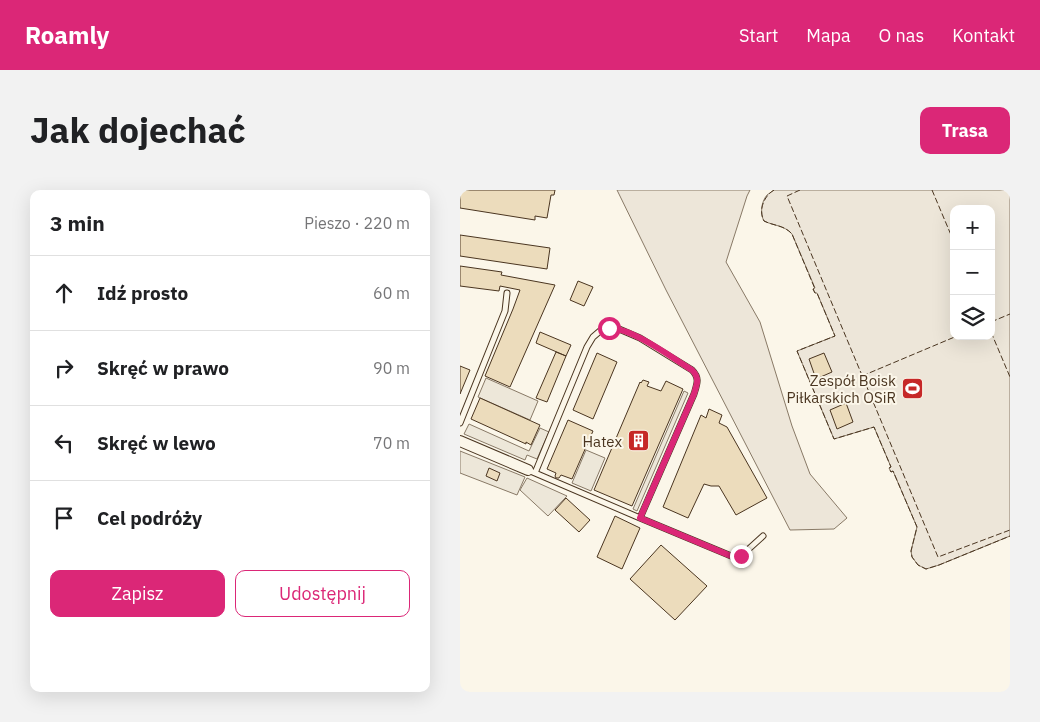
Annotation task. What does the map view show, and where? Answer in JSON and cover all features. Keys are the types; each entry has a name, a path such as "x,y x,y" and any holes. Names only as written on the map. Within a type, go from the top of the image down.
{"street":[{"path":"460,441 531,471"}],"lane":[{"path":"460,423 505,311 507,293"},
{"path":"640,518 694,394 698,380 692,370 640,338 614,328 596,334 590,342 531,471 640,518 736,558 741,556 763,536"}],"shaded area":[{"path":"617,190 750,190 726,262 760,322 792,426 810,474 847,518 834,529 790,530 666,290"},
{"name":"Zespół Boisk Piłkarskich OSiR","path":"774,190 1010,190 1010,536 926,569 918,565 912,557 911,551 917,527 893,471 891,472 889,468 891,467 874,427 834,439 797,351 835,336 817,293 813,289 815,288 792,234 782,227 764,221 762,208 763,201"},
{"path":"486,378 538,401 530,420 478,397"},
{"path":"684,391 688,393 637,511 633,509"},
{"path":"469,424 529,451 540,428 549,432 537,459 527,455 525,460 464,434"},
{"path":"586,450 605,458 591,491 572,483"},
{"path":"460,451 525,477 517,495 460,473"},
{"path":"527,478 567,496 548,516 520,490"}],"building":[{"path":"460,190 555,190 554,195 551,195 547,218 535,216 535,220 460,208"},
{"path":"460,235 550,248 547,269 460,256"},
{"path":"460,266 502,272 501,275 555,285 510,387 485,376 520,290 500,286 499,291 460,286"},
{"path":"578,281 593,287 584,306 570,300"},
{"path":"540,332 571,345 566,356 536,343"},
{"path":"556,352 566,356 547,402 536,398"},
{"path":"597,353 617,362 593,419 573,410"},
{"path":"824,353 832,372 816,379 809,359"},
{"path":"460,366 470,370 460,394"},
{"name":"Hatex","path":"643,380 649,382 647,386 661,391 666,381 683,389 632,506 594,490 640,382"},
{"path":"480,398 540,425 531,445 471,419"},
{"path":"846,403 853,422 837,429 830,410"},
{"path":"709,409 722,415 719,423 727,427 767,498 736,515 719,486 704,484 688,518 663,507 701,415 706,418"},
{"path":"568,420 593,431 572,479 561,475 559,478 556,478 556,473 547,469"},
{"path":"489,468 500,473 497,481 486,476"},
{"path":"566,498 590,520 579,532 555,510"},
{"path":"615,516 640,528 622,569 597,557"},
{"path":"661,545 707,586 675,620 630,579"}],"fence":[{"path":"774,190 767,196 763,204 762,217 764,221 782,227 792,234 815,289 813,289 817,293 835,336 797,351 834,439 874,427 891,467 889,468 891,472 893,471 917,527 911,551 912,557 918,565 926,569 1010,536"},
{"path":"800,190 787,196 938,557 1010,530"},
{"path":"932,190 950,233"},
{"path":"995,320 1010,314"},
{"path":"862,376 950,339"},
{"path":"994,340 1010,377"}],"place":[{"name":"Zespół Boisk Piłkarskich OSiR","path":"912,389"},
{"name":"Hatex","path":"638,441"}],"route":[{"path":"609,328 619,329 640,338 692,370 698,380 694,394 640,518 736,558 741,556"}]}
